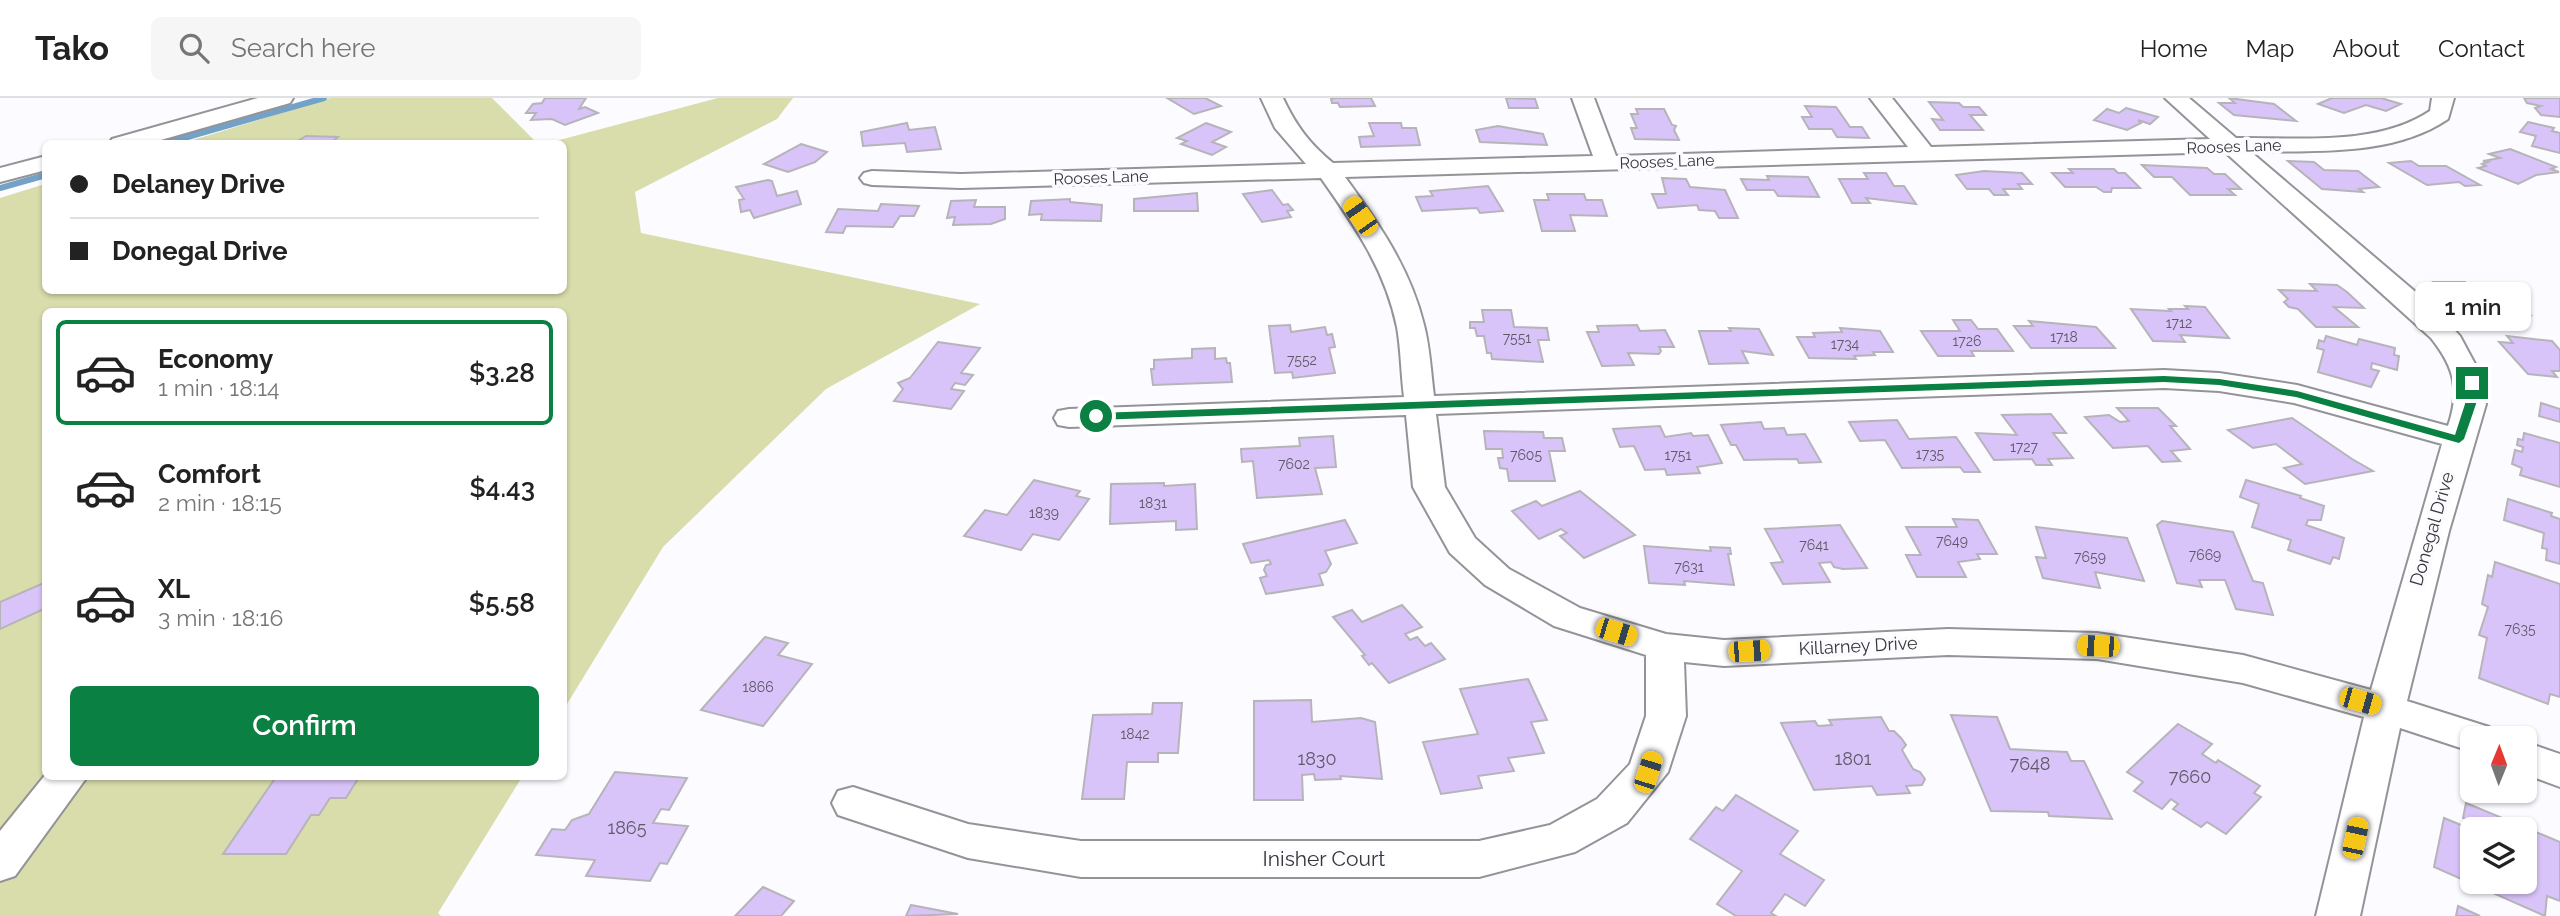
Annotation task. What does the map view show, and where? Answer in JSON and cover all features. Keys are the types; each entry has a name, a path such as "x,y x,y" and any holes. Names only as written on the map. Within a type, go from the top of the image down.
{"street":[{"path":"134,140 282,98"},
{"name":"Killarney Drive","path":"1272,98 1286,128 1303,150 1328,171 1376,238 1398,283 1411,328 1429,487 1462,545 1497,577 1567,617 1665,647 1724,653 1948,642 2098,646 2243,669 2384,708 2460,733"},
{"path":"1583,98 1607,163"},
{"path":"1881,98 1925,154"},
{"name":"Donegal Drive","path":"2176,98 2444,334 2472,383 2471,404 2384,708 2338,916"},
{"name":"Rooses Lane","path":"872,178 961,181 2347,142 2398,135 2425,126 2440,114 2443,98"},
{"path":"0,175 42,164"},
{"path":"1069,418 2164,379 2219,382 2297,394 2459,439"},
{"name":"Inisher Court","path":"853,803 968,841 1081,859 1479,859 1560,840 1612,811 1648,772 1666,716 1665,647"},
{"path":"2538,762 2560,771"},
{"path":"0,863 64,780"}],"green space":[{"path":"330,98 492,98 534,140 193,140"},
{"path":"718,98 793,98 777,119 635,192 641,233 980,304 826,389 663,547 567,704 567,308 42,308 42,780 520,780 438,913 441,916 0,916 0,198 42,185 42,294 567,294 567,140 559,140"}],"building":[{"path":"545,98 586,98 579,109 585,107 598,113 565,125 552,119 531,120 536,113 526,113 533,104 542,103"},
{"path":"1167,98 1205,98 1221,106 1194,114"},
{"path":"1371,98 1375,106 1340,107 1338,103 1332,103 1331,99"},
{"path":"1506,98 1535,99 1538,108 1509,108"},
{"path":"2229,98 2274,104 2296,121 2234,115 2219,103 2235,103"},
{"path":"2332,98 2381,98 2401,104 2386,111 2366,105 2344,113 2318,104"},
{"path":"2524,98 2560,98 2560,117 2541,115 2535,108 2541,106 2527,103"},
{"path":"1929,102 1979,107 1986,115 1970,115 1983,130 1940,130 1932,119 1943,120"},
{"path":"1805,106 1836,107 1850,127 1862,127 1869,138 1837,137 1832,129 1809,129 1802,117 1812,117"},
{"path":"2126,108 2158,117 2150,124 2138,120 2141,123 2127,130 2094,120 2107,109 2119,113"},
{"path":"1636,109 1664,109 1672,125 1676,126 1674,130 1679,140 1635,139 1631,128 1637,128 1631,114 1638,114"},
{"path":"2528,122 2554,128 2552,131 2560,133 2560,153 2532,146 2536,136 2520,132"},
{"path":"907,123 909,130 935,127 941,149 907,152 905,143 863,146 861,132"},
{"path":"1206,123 1231,132 1212,142 1226,147 1212,155 1181,144 1187,141 1177,138"},
{"path":"1369,123 1401,123 1402,128 1416,128 1420,145 1361,147 1359,137 1374,136"},
{"path":"1498,126 1543,134 1547,145 1480,142 1476,130"},
{"path":"306,136 338,137 335,140 300,140"},
{"path":"801,144 827,152 815,162 788,172 764,164"},
{"path":"2510,149 2556,167 2551,169 2559,172 2536,175 2518,184 2478,168 2486,166 2482,164 2488,162 2483,161 2500,158 2489,154"},
{"path":"2288,161 2314,162 2324,170 2358,171 2379,187 2359,189 2363,192 2322,189"},
{"path":"2411,161 2419,166 2446,166 2480,185 2465,186 2459,182 2427,185 2389,163"},
{"path":"2142,165 2207,168 2214,174 2225,174 2241,189 2228,189 2235,195 2190,195 2172,177 2154,177"},
{"path":"2069,169 2114,169 2118,173 2125,173 2140,188 2112,188 2111,192 2104,192 2096,187 2065,187 2052,173 2073,173"},
{"path":"1984,171 2022,173 2032,184 2018,184 2022,189 2003,189 2008,195 1994,195 1989,189 1967,189 1956,175"},
{"path":"1864,173 1886,173 1894,186 1904,186 1916,204 1866,198 1870,203 1852,203 1839,179 1868,179"},
{"path":"1767,176 1808,177 1819,197 1778,196 1774,190 1747,190 1741,179 1769,180"},
{"path":"1662,178 1686,179 1690,187 1725,190 1738,218 1719,218 1715,211 1699,210 1697,205 1658,208 1652,194 1666,194"},
{"path":"772,181 777,196 797,191 801,204 754,218 750,210 741,212 739,200 744,199 736,187"},
{"path":"1488,186 1503,211 1480,213 1477,208 1422,211 1416,197 1433,196 1430,191"},
{"path":"1272,190 1283,205 1288,204 1293,210 1287,211 1291,217 1262,222 1243,194"},
{"path":"1197,193 1198,211 1134,211 1134,199"},
{"path":"1547,194 1584,194 1586,200 1602,200 1607,216 1570,215 1575,231 1542,231 1534,200 1549,200"},
{"path":"1070,199 1070,202 1102,205 1101,221 1041,220 1042,214 1029,215 1031,201"},
{"path":"976,200 974,207 1005,207 1005,219 991,224 953,225 955,217 947,218 951,201"},
{"path":"881,204 919,206 914,216 900,216 893,227 846,226 843,233 826,232 838,209 878,211"},
{"path":"2434,282 2465,282 2472,288 2485,288 2509,307 2520,307 2530,315 2519,314 2528,322 2490,322 2476,310 2468,310"},
{"path":"2310,284 2337,285 2347,292 2364,308 2334,307 2358,327 2316,327 2298,309 2289,307 2284,302 2288,299 2279,290 2317,291"},
{"path":"2185,306 2205,307 2229,338 2180,335 2185,342 2153,341 2131,309 2188,309"},
{"path":"1482,310 1511,310 1514,327 1547,328 1549,340 1538,340 1543,362 1492,359 1491,353 1487,353 1484,336 1477,336 1475,328 1470,328 1470,322 1484,322"},
{"path":"1953,320 1971,320 1978,329 1997,329 2013,351 1971,351 1974,356 1938,356 1921,331 1960,331"},
{"path":"2029,321 2096,327 2115,348 2031,348 2014,326 2033,326"},
{"path":"1290,325 1291,332 1325,327 1327,335 1332,334 1335,347 1329,348 1335,373 1293,378 1292,372 1275,373 1269,326"},
{"path":"1637,325 1640,331 1665,330 1674,347 1659,347 1659,354 1628,353 1634,365 1602,366 1587,332 1599,332 1597,326"},
{"path":"1729,328 1759,329 1773,355 1742,351 1748,363 1709,364 1699,331 1731,331"},
{"path":"1840,328 1880,331 1893,352 1873,352 1875,355 1854,356 1856,359 1809,358 1797,337 1815,337 1813,333 1842,332"},
{"path":"2326,336 2357,345 2359,339 2395,348 2394,355 2399,356 2397,370 2372,363 2371,369 2379,371 2371,387 2318,372 2324,350 2317,348 2319,340 2324,342"},
{"path":"2507,336 2552,341 2560,350 2560,371 2552,371 2557,377 2528,374 2499,342 2513,343"},
{"path":"938,342 980,348 961,373 973,375 965,385 955,383 951,389 964,391 951,409 894,401 903,389 898,383 910,378"},
{"path":"1215,348 1215,359 1226,358 1227,363 1230,363 1232,382 1153,385 1151,369 1154,369 1154,360 1192,358 1192,349"},
{"path":"2541,403 2560,409 2560,422 2539,416"},
{"path":"2117,408 2158,408 2176,426 2170,426 2190,449 2171,451 2180,461 2162,462 2148,446 2113,448 2085,417 2109,415 2120,422 2129,421"},
{"path":"2051,414 2066,433 2053,433 2073,458 2048,459 2052,465 2036,465 2032,459 1994,460 1976,433 2017,435 2002,415"},
{"path":"2292,418 2373,471 2305,484 2284,468 2302,464 2276,444 2253,448 2228,430"},
{"path":"1897,420 1909,439 1956,437 1980,472 1964,472 1960,467 1902,468 1885,440 1860,441 1849,422"},
{"path":"1761,422 1764,429 1784,428 1787,435 1805,434 1821,462 1799,463 1797,459 1744,460 1736,445 1731,445 1721,425"},
{"path":"1660,426 1665,437 1691,433 1693,436 1708,435 1722,463 1697,467 1700,473 1667,475 1665,469 1645,470 1634,446 1620,447 1613,429"},
{"path":"1484,431 1543,432 1544,438 1562,438 1565,451 1549,451 1555,481 1509,481 1507,469 1500,468 1498,458 1503,458 1502,449 1486,449"},
{"path":"2524,433 2560,443 2560,487 2520,475 2522,468 2512,464 2515,450 2522,452 2523,447 2517,445 2518,439 2523,440"},
{"path":"1333,436 1336,467 1315,468 1322,494 1257,498 1253,461 1242,462 1241,449 1300,446 1299,438"},
{"path":"1034,480 1080,491 1076,496 1089,499 1059,540 1033,534 1021,550 964,536 985,510 1007,515"},
{"path":"2246,480 2301,496 2300,498 2324,506 2321,520 2308,520 2306,525 2344,538 2339,559 2333,557 2330,564 2288,550 2291,540 2252,527 2259,504 2240,497"},
{"path":"1164,483 1164,486 1195,484 1197,529 1176,530 1176,521 1110,524 1111,484"},
{"path":"1580,491 1635,535 1584,558 1560,536 1567,533 1561,529 1539,539 1512,511 1536,501 1542,506"},
{"path":"2508,499 2552,513 2551,516 2560,519 2560,564 2546,560 2547,549 2542,548 2544,533 2504,520"},
{"path":"1953,519 1978,520 1997,554 1977,554 1980,559 1958,562 1966,577 1917,577 1906,555 1921,555 1906,527 1957,527"},
{"path":"1345,520 1357,543 1325,551 1331,564 1326,572 1319,574 1323,585 1266,594 1260,578 1267,576 1264,570 1266,565 1271,564 1269,560 1251,563 1243,544"},
{"path":"2162,521 2233,532 2253,581 2263,583 2273,615 2236,609 2225,580 2199,580 2202,587 2177,583 2157,525"},
{"path":"1840,525 1867,568 1843,569 1834,567 1831,562 1819,563 1830,582 1783,584 1771,563 1783,562 1765,529"},
{"path":"2036,527 2127,538 2144,581 2095,572 2100,588 2043,578 2036,557 2046,558"},
{"path":"1644,546 1711,551 1710,547 1730,548 1731,554 1728,554 1734,585 1684,581 1685,585 1649,583"},
{"path":"2495,562 2560,584 2560,697 2550,694 2548,704 2479,678 2487,638 2479,635 2488,607 2482,604 2488,575 2492,577"},
{"path":"42,584 42,610 0,629 0,602"},
{"path":"1402,605 1422,627 1405,634 1410,640 1417,637 1425,646 1431,643 1445,659 1389,683 1372,663 1369,665 1362,656 1365,655 1333,617 1352,610 1362,622"},
{"path":"765,637 788,643 778,655 812,664 763,726 701,710"},
{"path":"1528,679 1547,720 1531,722 1544,753 1508,758 1514,771 1478,776 1482,788 1441,794 1423,742 1478,734 1460,689"},
{"path":"1311,700 1312,722 1361,718 1375,722 1382,779 1340,776 1341,779 1315,780 1314,774 1302,775 1303,800 1254,800 1254,701"},
{"path":"1153,703 1182,703 1178,753 1158,753 1158,762 1127,762 1124,799 1082,799 1093,715 1152,714"},
{"path":"1951,715 1997,717 2010,749 2067,752 2071,761 2084,761 2112,819 2049,816 2048,812 1991,811"},
{"path":"1881,717 1889,731 1894,731 1906,745 1902,750 1913,769 1920,772 1925,779 1922,785 1906,786 1910,793 1877,795 1872,786 1814,790 1781,723 1815,721 1818,726 1832,725 1829,720"},
{"path":"2178,724 2212,744 2202,754 2216,763 2218,760 2260,786 2254,793 2261,797 2226,834 2207,822 2201,827 2173,809 2178,804 2171,799 2162,809 2134,791 2143,782 2127,772"},
{"path":"615,772 687,778 669,810 661,809 653,823 688,826 667,864 660,863 650,881 586,876 595,860 536,855 552,829 565,830 572,820 589,814"},
{"path":"274,780 357,780 346,798 330,798 319,815 311,815 286,854 223,854"},
{"path":"1736,795 1798,831 1780,854 1824,880 1805,906 1785,894 1771,913 1776,916 1736,916 1717,904 1742,871 1690,839 1716,807 1723,811"},
{"path":"2466,803 2500,817 2463,817"},
{"path":"2444,818 2460,825 2460,878 2434,867"},
{"path":"2537,832 2560,842 2560,901 2547,896 2545,916 2495,894 2537,894"},
{"path":"763,887 794,901 781,916 735,916"},
{"path":"911,905 958,914 906,916"},
{"path":"2458,906 2480,916 2456,916"}],"waterway":[{"path":"177,140 324,98"},
{"path":"0,188 42,176"}],"route":[{"path":"1096,416 2164,379 2219,382 2297,394 2334,402 2459,439 2471,404 2472,383"}]}
